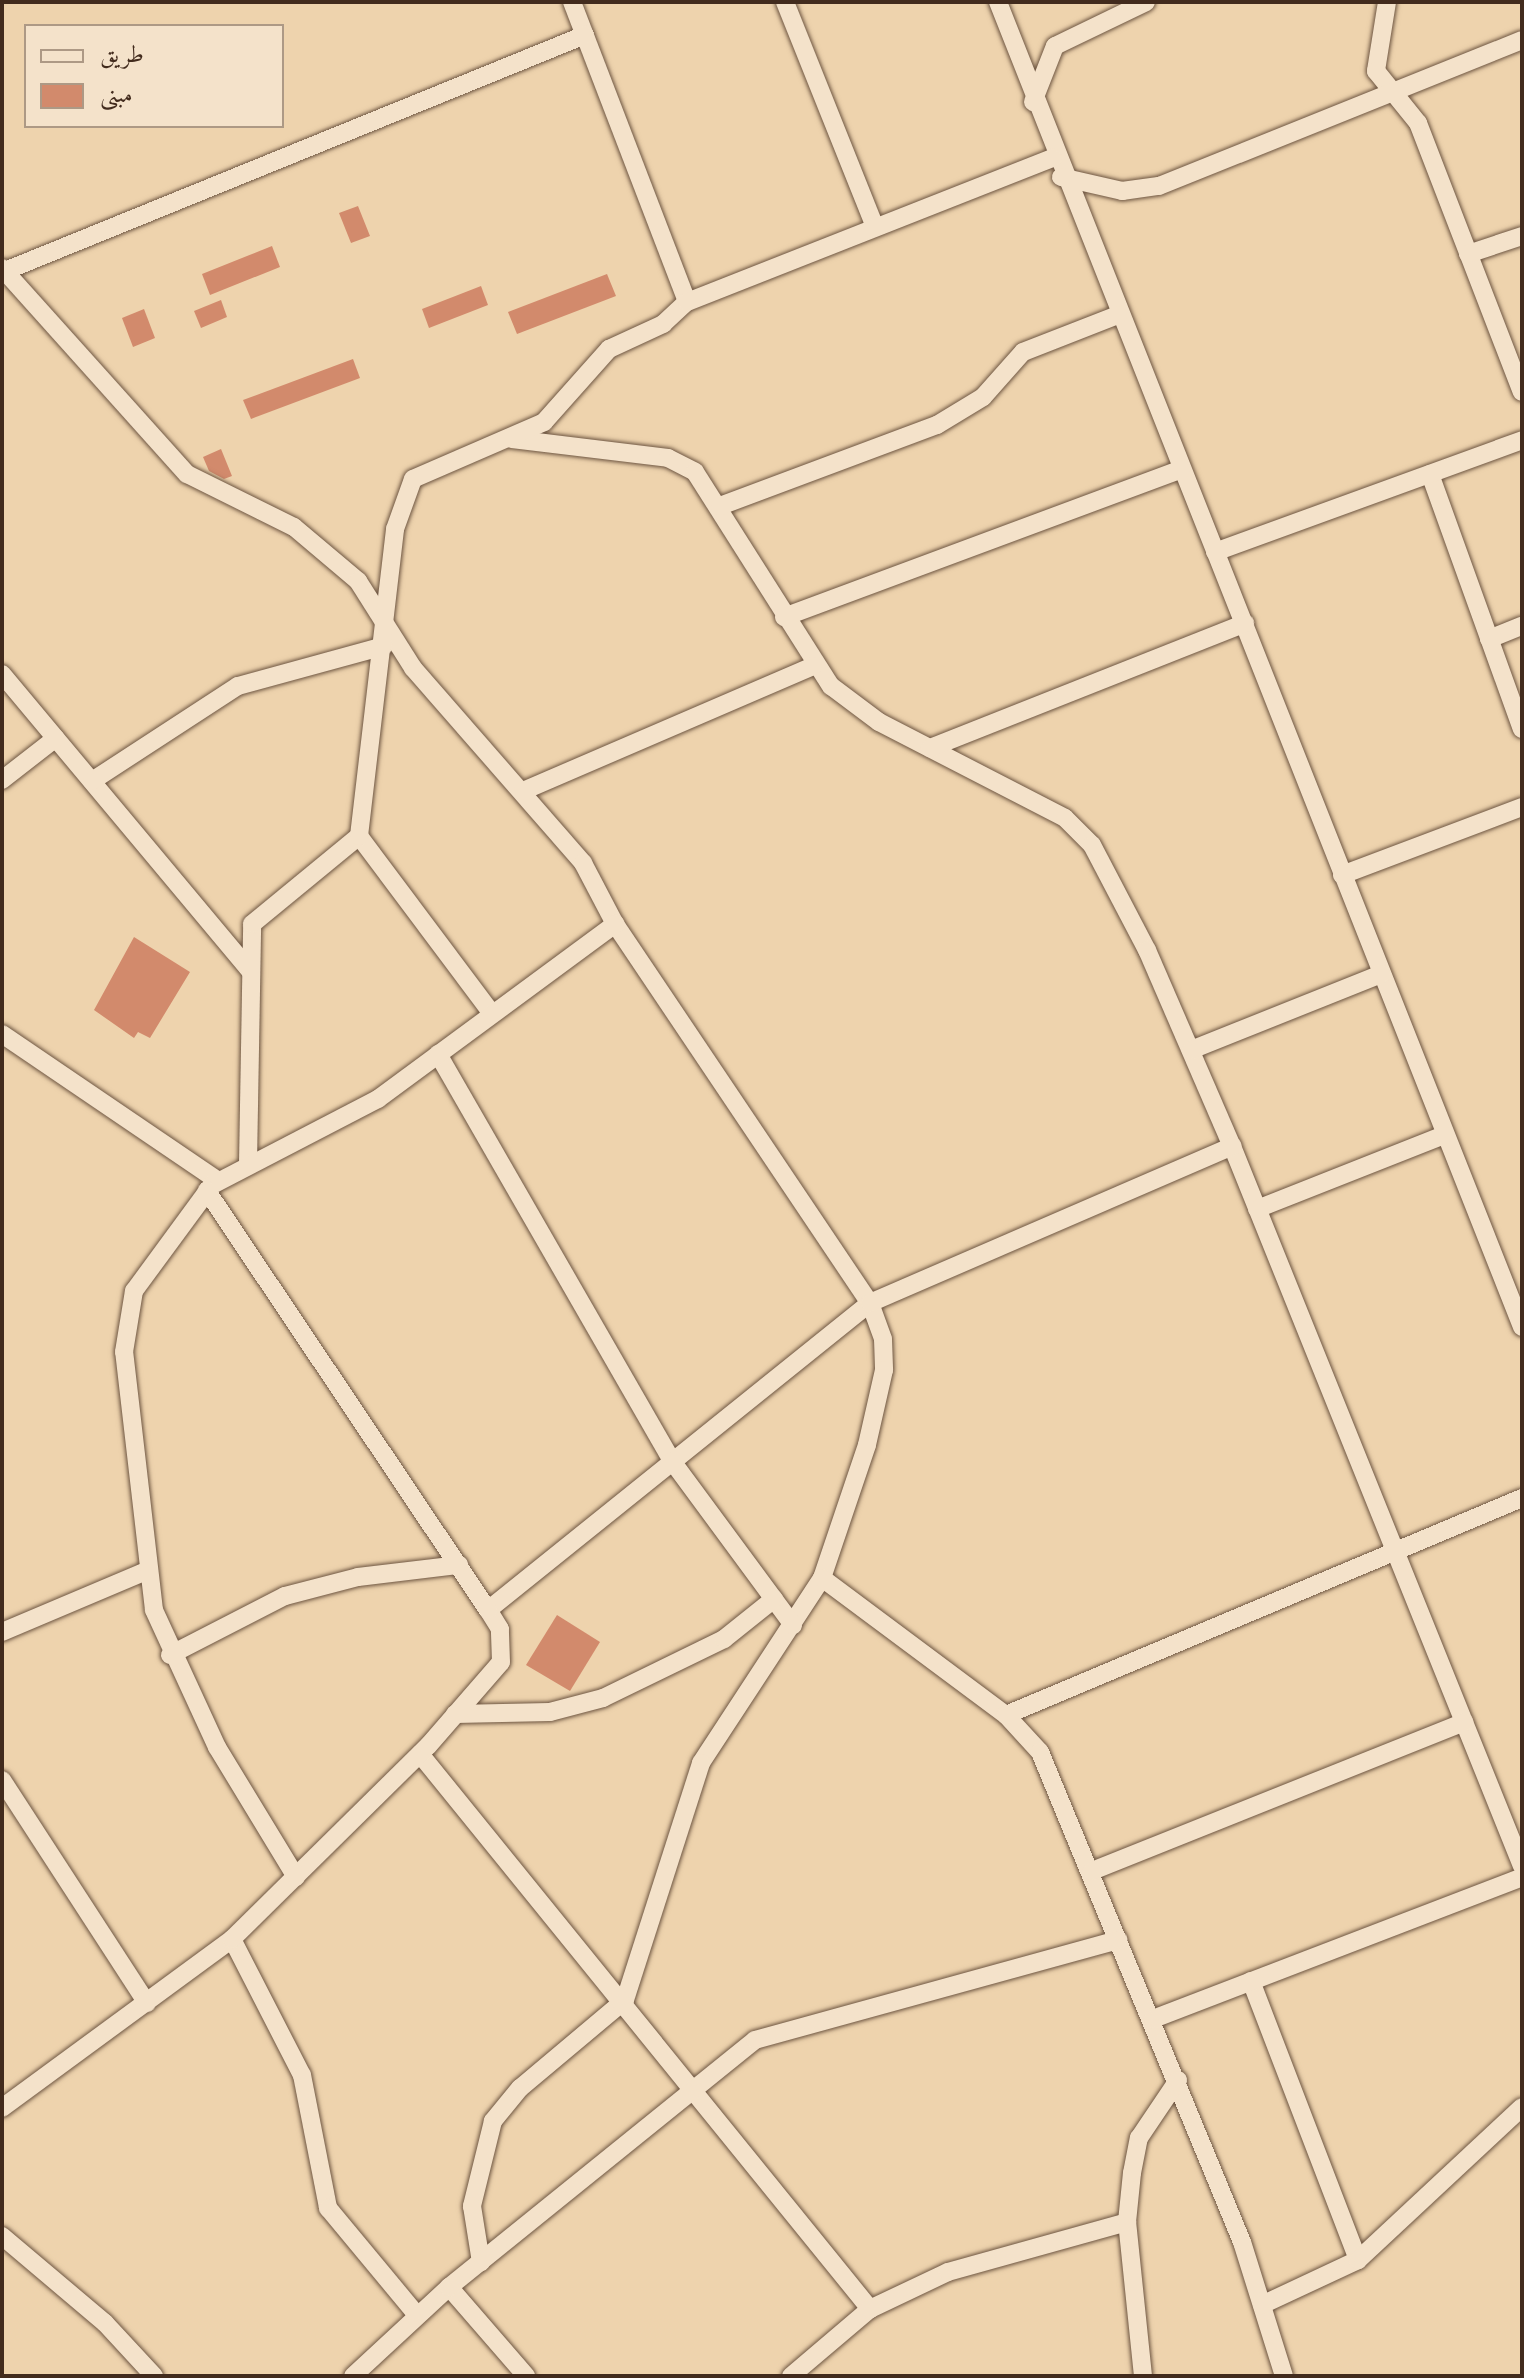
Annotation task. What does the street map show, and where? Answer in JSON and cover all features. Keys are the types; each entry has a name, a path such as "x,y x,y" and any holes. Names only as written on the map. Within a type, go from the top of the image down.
{"street":[{"path":"572,2 687,302"},
{"path":"785,2 874,224"},
{"path":"998,2 1053,158 1245,623 1444,1135 1518,1301 1522,1327"},
{"path":"1033,102 1055,46 1146,2"},
{"path":"1387,2 1376,71 1418,123 1522,392"},
{"path":"481,2262 472,2206 493,2121 520,2088 625,2000 693,1781 822,1578 884,1370 870,1303 615,924 583,863 386,637 336,558 294,527 187,474 4,269 585,35"},
{"path":"1061,177 1143,190 1522,40"},
{"path":"492,1014 359,836 386,637 395,529 413,479 512,439 544,422 609,349 663,324 687,302 874,224 1053,158"},
{"path":"1468,254 1522,236"},
{"path":"720,506 937,425 983,397 1023,352 1118,315"},
{"path":"512,439 668,458 695,472 720,506 813,666 879,722 1065,818 1092,845 1191,1050 1232,1146 1392,1554 1522,1866"},
{"path":"1215,552 1522,440"},
{"path":"784,617 1181,469"},
{"path":"1430,474 1522,729"},
{"path":"930,748 1245,623"},
{"path":"1489,639 1522,626"},
{"path":"92,781 238,686 386,637"},
{"path":"523,791 813,666"},
{"path":"2,674 251,972"},
{"path":"2,780 56,738"},
{"path":"1342,875 1522,807"},
{"path":"248,1163 251,972 257,915 359,836"},
{"path":"296,1877 170,1655 144,1572 125,1321 146,1269 212,1186 248,1163 370,1104 615,924"},
{"path":"1191,1050 1381,974"},
{"path":"2,1034 212,1186 500,1629 501,1662 420,1754 232,1939 2,2108"},
{"path":"438,1054 672,1461 793,1625"},
{"path":"1257,1209 1444,1135"},
{"path":"488,1610 870,1303 1232,1146"},
{"path":"1006,1715 1522,1498"},
{"path":"170,1655 285,1596 358,1577 459,1565"},
{"path":"2,1632 144,1572"},
{"path":"822,1578 1006,1715 1040,1752 1178,2080 1262,2305 1284,2376"},
{"path":"455,1714 536,1714 603,1698 724,1639 774,1599"},
{"path":"1092,1871 1464,1722"},
{"path":"420,1754 696,2086 870,2309"},
{"path":"2,1780 147,2003"},
{"path":"1153,2019 1522,1877"},
{"path":"232,1939 302,2075 328,2208 416,2314"},
{"path":"353,2376 416,2314 696,2086 773,2032 1119,1940"},
{"path":"1251,1981 1358,2260"},
{"path":"1143,2376 1127,2222 1139,2138 1178,2080"},
{"path":"1262,2305 1358,2260 1522,2107"},
{"path":"791,2376 870,2309 948,2272 1127,2222"},
{"path":"2,2236 105,2323 154,2376"},
{"path":"449,2287 526,2376"}],"building":[{"path":"358,206 370,236 351,243 339,213"},
{"path":"272,246 280,267 210,295 202,274"},
{"path":"607,274 616,296 517,334 508,312"},
{"path":"481,286 488,305 429,328 422,309"},
{"path":"221,300 227,317 201,328 194,311"},
{"path":"144,309 155,338 133,347 122,318"},
{"path":"353,359 360,378 251,419 243,400"},
{"path":"221,449 232,476 224,479 209,471 203,457"},
{"path":"134,937 190,972 150,1038 138,1032 134,1038 94,1010"},
{"path":"557,1615 600,1642 570,1691 526,1665"}]}
